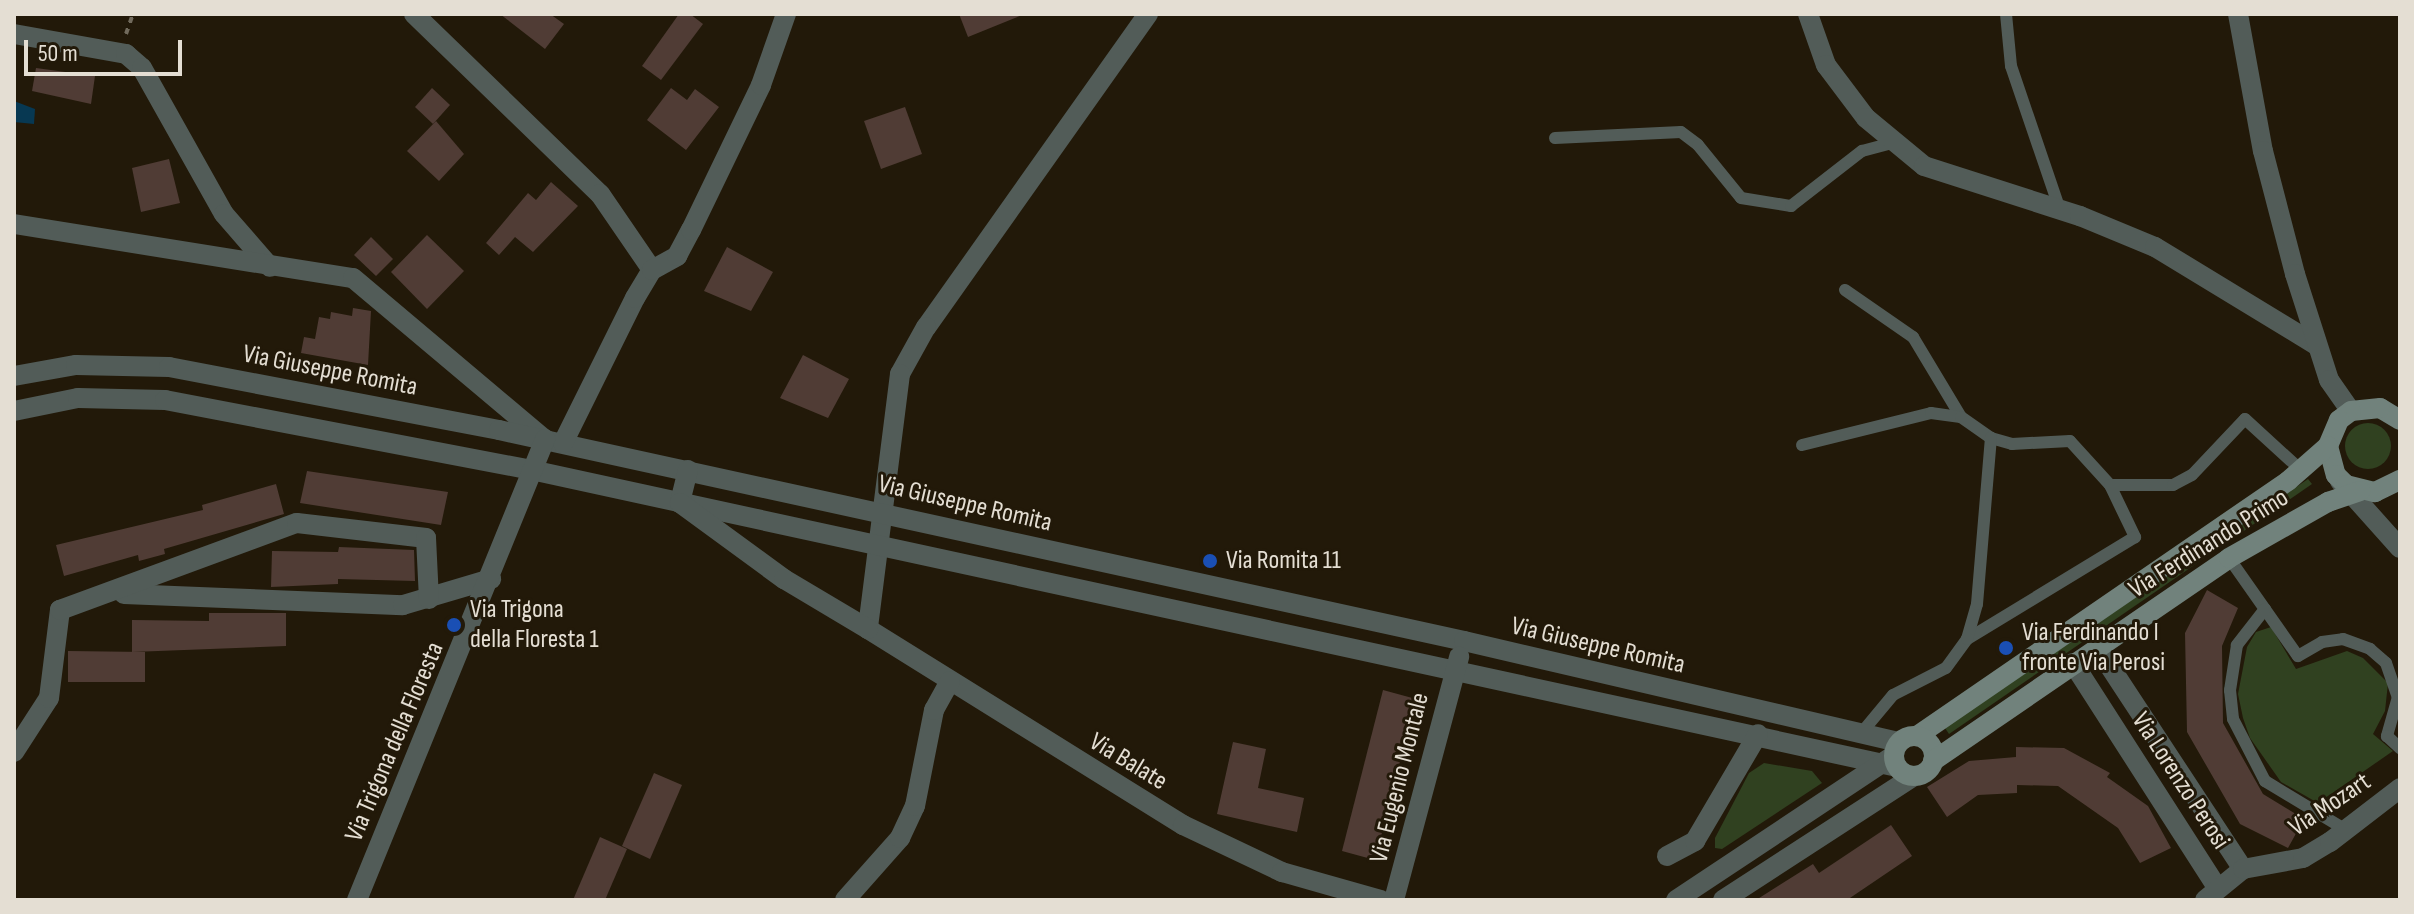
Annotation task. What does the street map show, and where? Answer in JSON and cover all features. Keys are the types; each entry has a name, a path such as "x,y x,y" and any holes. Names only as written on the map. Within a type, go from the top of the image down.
{"street":[{"path":"414,14 600,194 652,270 677,256 691,230 761,85 786,14"},
{"path":"868,629 900,374 926,327 1148,14"},
{"path":"1808,14 1826,65 1866,118 1924,166 2060,210 2155,247 2316,345"},
{"path":"2238,14 2263,151 2316,345 2329,380 2351,411 2380,408 2400,396"},
{"path":"14,34 126,54 142,68 224,214 270,267"},
{"path":"14,224 353,278 554,441"},
{"name":"Via Trigona della Floresta","path":"357,900 536,471 652,270"},
{"name":"Via Giuseppe Romita","path":"19,374 76,365 169,367 554,441 1863,731 1901,756"},
{"path":"165,400 169,367"},
{"path":"19,374 23,408"},
{"name":"Via Giuseppe Romita","path":"23,408 78,398 165,400 536,471 1797,743 1901,756"},
{"path":"2380,408 2400,420"},
{"name":"Via Ferdinando Primo","path":"1723,900 1901,756 2302,471 2328,446 2339,420 2351,411"},
{"path":"2328,446 2336,475 2400,548"},
{"path":"680,503 688,470"},
{"name":"Via Ferdinando Primo","path":"1901,756 1926,772 1933,761 2229,558 2354,492 2375,492 2400,480"},
{"name":"Via Balate","path":"680,503 784,579 1183,825 1282,872 1381,900"},
{"path":"14,752 49,698 60,610 116,593 297,523 426,538 429,599"},
{"path":"116,593 403,605 429,599 462,584 491,579"},
{"path":"1341,644 1349,616"},
{"name":"Via Eugenio Montale","path":"1394,900 1464,641"},
{"name":"Via Lorenzo Perosi","path":"2097,647 2243,869"},
{"name":"Via Lorenzo Perosi","path":"2073,663 2211,893"},
{"path":"845,900 900,838 915,806 934,710 950,681"},
{"path":"1703,723 1710,699"},
{"path":"1667,856 1695,841 1758,734"},
{"path":"1797,743 1849,764 1853,772 1837,795"},
{"path":"1901,756 1932,748 1933,761"},
{"name":"Via Ferdinando Primo","path":"1676,900 1901,756"},
{"name":"Via Mozart","path":"2211,893 2243,869 2303,858 2346,830 2400,788"}],"lane":[{"path":"2006,14 2011,66 2060,210"},
{"path":"1555,138 1681,132 1741,198 1791,206 1862,151 1895,142"},
{"path":"1845,290 1913,337 1961,417 1991,438 2030,446 2070,441 2110,485 2135,537 1967,639"},
{"path":"1802,445 1931,413 1961,417"},
{"path":"2110,485 2173,485 2192,475 2245,419 2302,471"},
{"path":"1863,731 1893,695 1946,668 1967,639 1977,604 1991,438"},
{"path":"2229,558 2298,656 2322,642 2343,639 2370,649 2386,663 2398,697 2387,736 2400,748"},
{"path":"2265,609 2237,645 2230,690 2233,719 2265,781 2346,830"}],"green space":[{"path":"2368,423 2384,430 2391,446 2384,462 2368,469 2352,462 2345,446 2352,430"},
{"path":"2308,479 2312,484 1949,734 1945,728"},
{"path":"2271,627 2296,669 2347,651 2363,658 2388,683 2385,711 2373,734 2393,751 2318,803 2281,782 2250,738 2243,718 2238,694 2247,647 2256,632"},
{"path":"1764,763 1812,771 1822,783 1722,849 1715,848 1715,838 1749,773"}],"water":[{"path":"14,101 35,109 34,124 14,122"}],"building":[{"path":"500,14 550,14 564,24 545,49"},
{"path":"679,14 690,14 703,24 661,80 642,66"},
{"path":"959,14 1022,14 1022,15 968,37"},
{"path":"36,68 95,76 91,104 32,91"},
{"path":"432,88 450,105 433,124 415,107"},
{"path":"671,88 687,100 695,89 719,107 686,150 647,120"},
{"path":"905,107 922,154 881,169 864,121"},
{"path":"436,121 464,154 439,181 407,151"},
{"path":"169,159 180,203 141,212 132,168"},
{"path":"551,182 578,206 533,252 515,237 499,255 486,243 528,193 536,200"},
{"path":"427,235 464,271 427,309 391,272"},
{"path":"371,237 393,259 376,276 354,255"},
{"path":"727,247 773,272 751,311 704,291"},
{"path":"353,308 371,311 368,365 301,353 304,337 315,339 319,317 330,319 331,312 352,316"},
{"path":"803,355 849,379 828,418 780,398"},
{"path":"307,471 448,492 441,525 300,503"},
{"path":"276,484 284,514 164,549 165,554 139,561 138,555 64,576 56,545 203,510 202,505"},
{"path":"339,547 414,550 415,581 338,579 338,584 271,587 272,551 338,552"},
{"path":"2207,590 2238,608 2222,646 2223,723 2263,794 2304,819 2288,848 2240,824 2187,732 2185,633"},
{"path":"209,613 286,613 286,646 132,652 132,620 209,621"},
{"path":"68,651 145,652 145,682 68,682"},
{"path":"1383,690 1416,699 1375,860 1342,851"},
{"path":"1233,742 1266,749 1258,788 1304,798 1297,832 1217,814"},
{"path":"2016,747 2064,748 2110,773 2107,777 2148,806 2171,848 2140,863 2118,828 2058,786 2017,785 2017,793 1978,795 1947,817 1927,787 1969,761 2016,757"},
{"path":"654,773 682,785 650,859 622,846"},
{"path":"1891,825 1912,856 1847,900 1756,900 1813,864 1819,873"},
{"path":"600,837 627,849 605,900 573,900"}],"place":[{"name":"Via Romita 11","path":"1210,561"},
{"name":"Via Trigona della Floresta 1","path":"454,625"},
{"name":"Via Ferdinando I fronte Via Perosi","path":"2006,648"}]}
